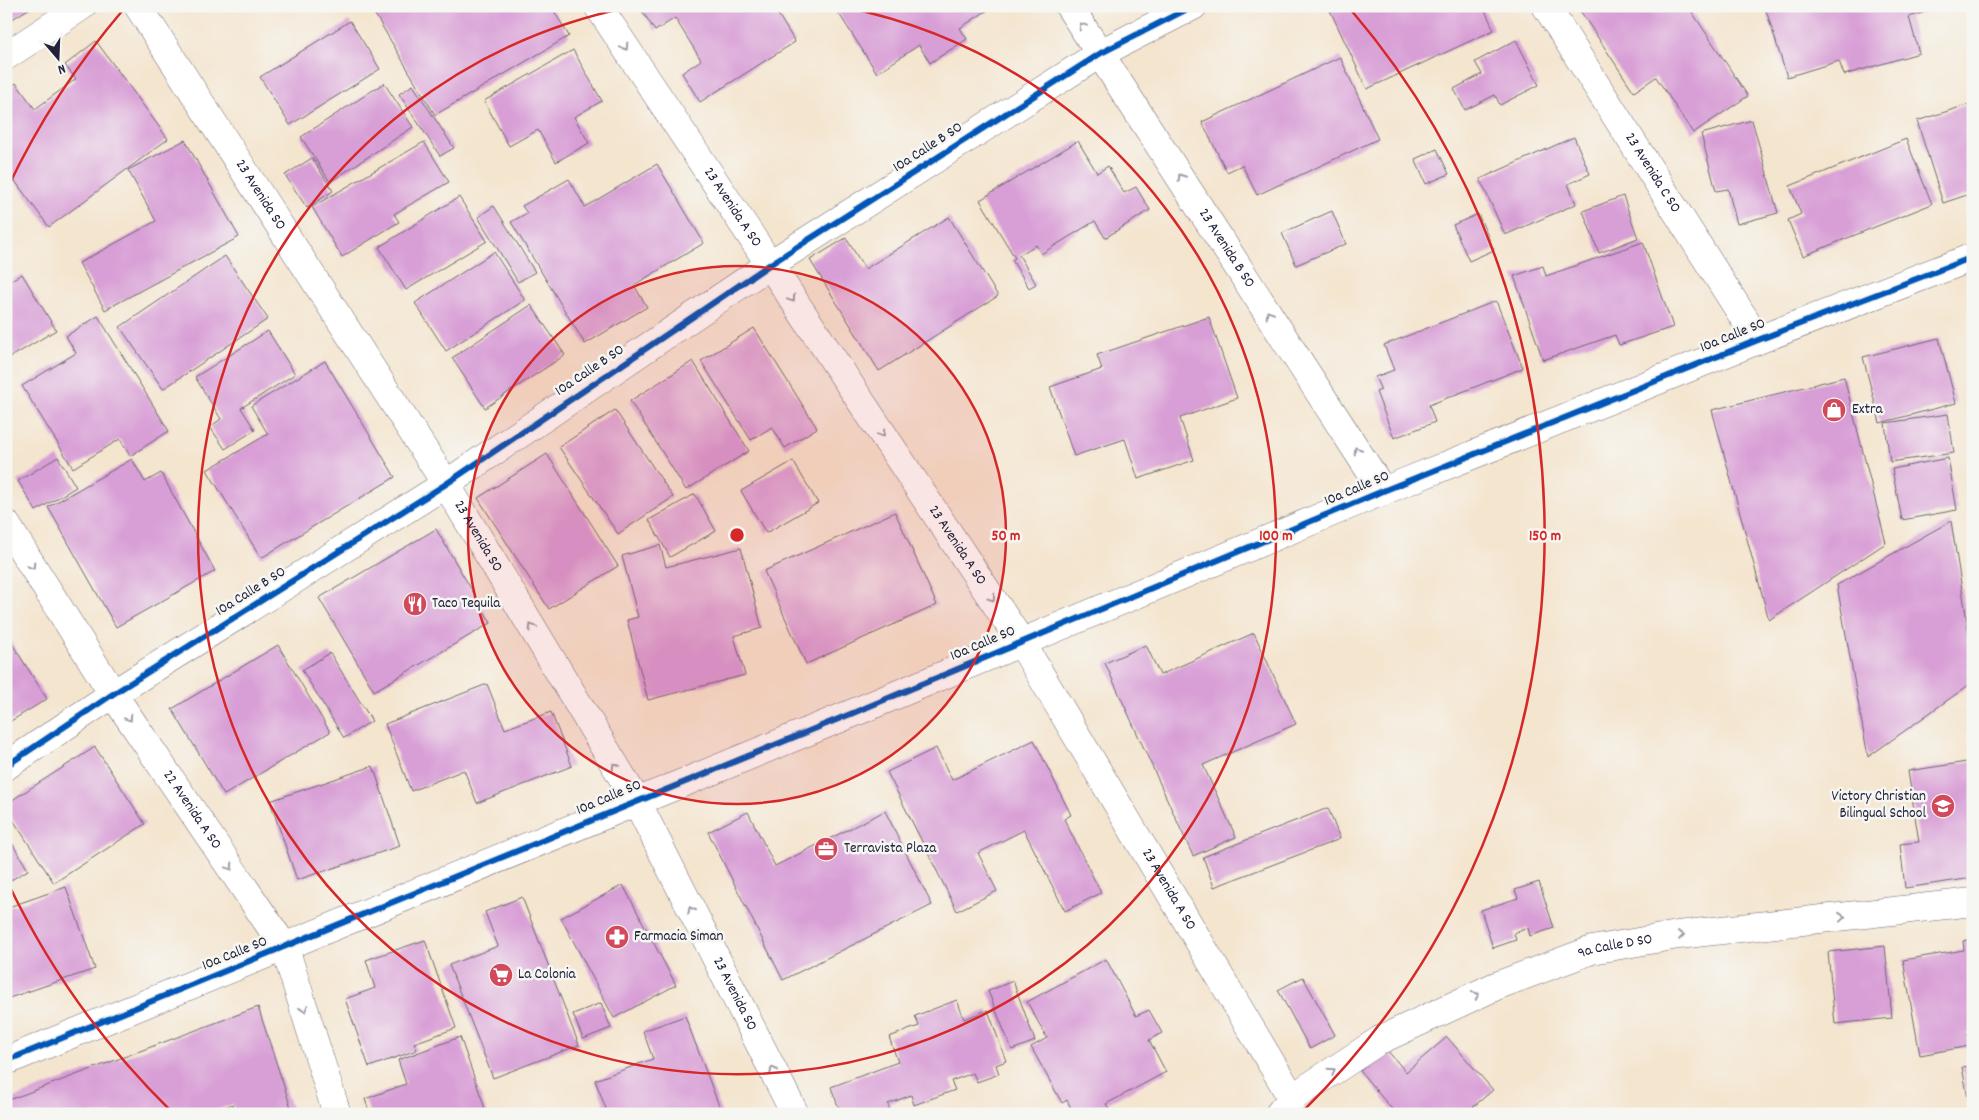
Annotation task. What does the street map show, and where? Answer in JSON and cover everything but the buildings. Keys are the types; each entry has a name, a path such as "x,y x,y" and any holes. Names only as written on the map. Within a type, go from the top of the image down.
{"street":[{"path":"6,56 82,6"},
{"name":"23 Avenida SO","path":"138,6 446,484 636,800 795,1114"},
{"name":"23 Avenida A SO","path":"598,6 1021,642 1285,1106"},
{"name":"23 Avenida B SO","path":"1069,6 1383,491"},
{"name":"10a Calle B SO","path":"6,766 112,694 446,484 769,265 1101,53 1192,6"},
{"name":"23 Avenida C SO","path":"1546,6 1758,340"},
{"name":"10a Calle SO","path":"6,1061 285,948 636,800 853,713 1383,491 1758,340 1973,257"},
{"name":"22 Avenida A SO","path":"6,524 112,694 285,948 337,1114"},
{"name":"9a Calle D SO","path":"1285,1106 1380,1040 1496,986 1592,950 1678,935 1973,902"}],"cycle path":[{"path":"6,766 113,694 446,484 769,265 1101,53 1193,6"},
{"path":"6,1061 853,713 1383,491 1758,340 1973,257"}],"place":[{"name":"Extra","path":"1834,410"},
{"name":"Taco Tequila","path":"415,604"},
{"name":"Victory Christian Bilingual School","path":"1943,806"},
{"name":"Terravista Plaza","path":"826,849"},
{"name":"Farmacia Siman","path":"617,937"},
{"name":"La Colonia","path":"501,975"}]}
